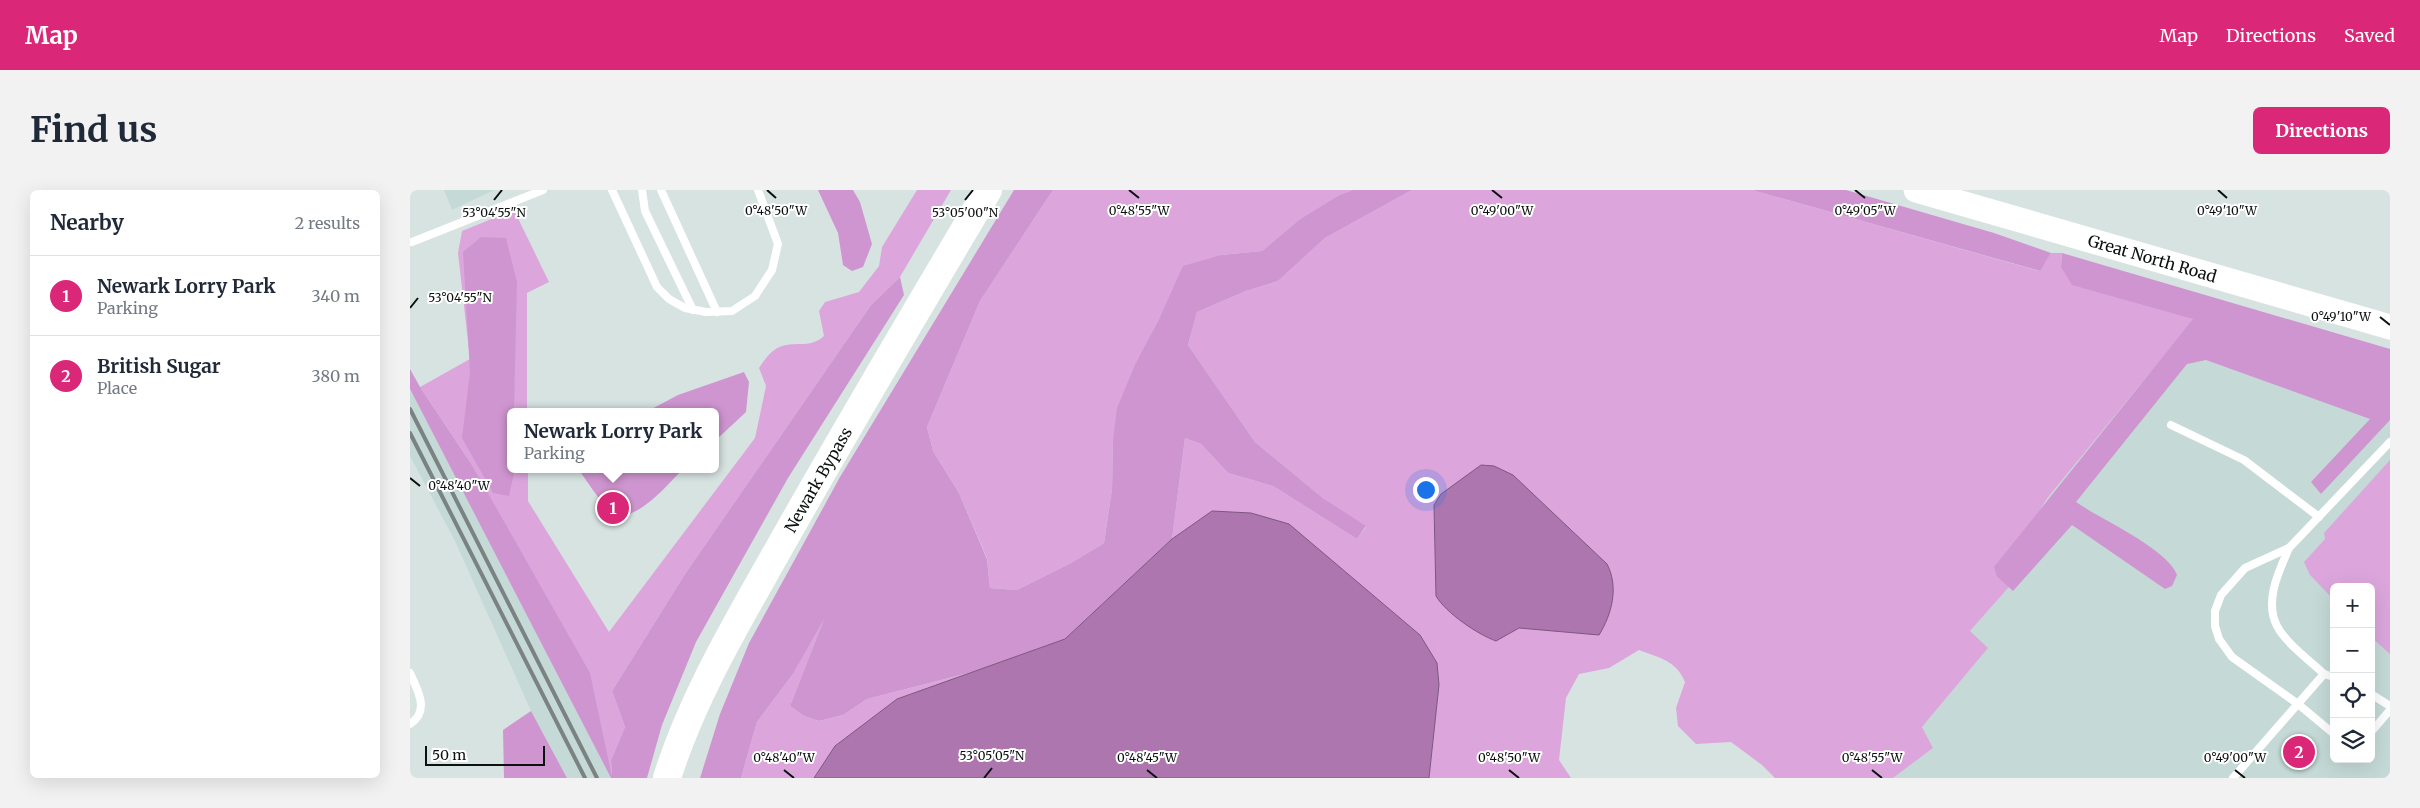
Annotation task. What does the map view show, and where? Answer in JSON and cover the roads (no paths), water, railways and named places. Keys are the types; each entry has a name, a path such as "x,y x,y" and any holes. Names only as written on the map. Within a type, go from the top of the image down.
{"highway":[{"name":"Newark Bypass","path":"667,778 698,701 748,605 819,476 988,190"}],"main road":[{"name":"Great North Road","path":"1916,190 2390,327"}],"lane":[{"path":"412,242 542,190"},
{"path":"612,190 657,287 669,299 685,308 717,312 732,311 755,296 772,270 778,244 758,190"},
{"path":"642,190 645,211 693,310"},
{"path":"660,190 717,312"},
{"path":"2171,425 2244,460 2319,517"},
{"path":"2330,731 2298,704 2232,657 2218,638 2215,626 2215,611 2220,595 2245,568 2289,548 2390,442"},
{"path":"2289,548 2276,580 2272,606 2277,626 2324,674 2330,676"},
{"path":"410,673 422,705 420,714 410,724"},
{"path":"2233,778 2324,674"},
{"path":"2375,697 2390,706"},
{"path":"2375,727 2390,710"}],"railway":[{"path":"410,409 597,778"},
{"path":"410,433 585,778"}],"place":[{"name":"Newark Lorry Park","path":"613,508"},
{"name":"British Sugar","path":"2299,752"}]}
